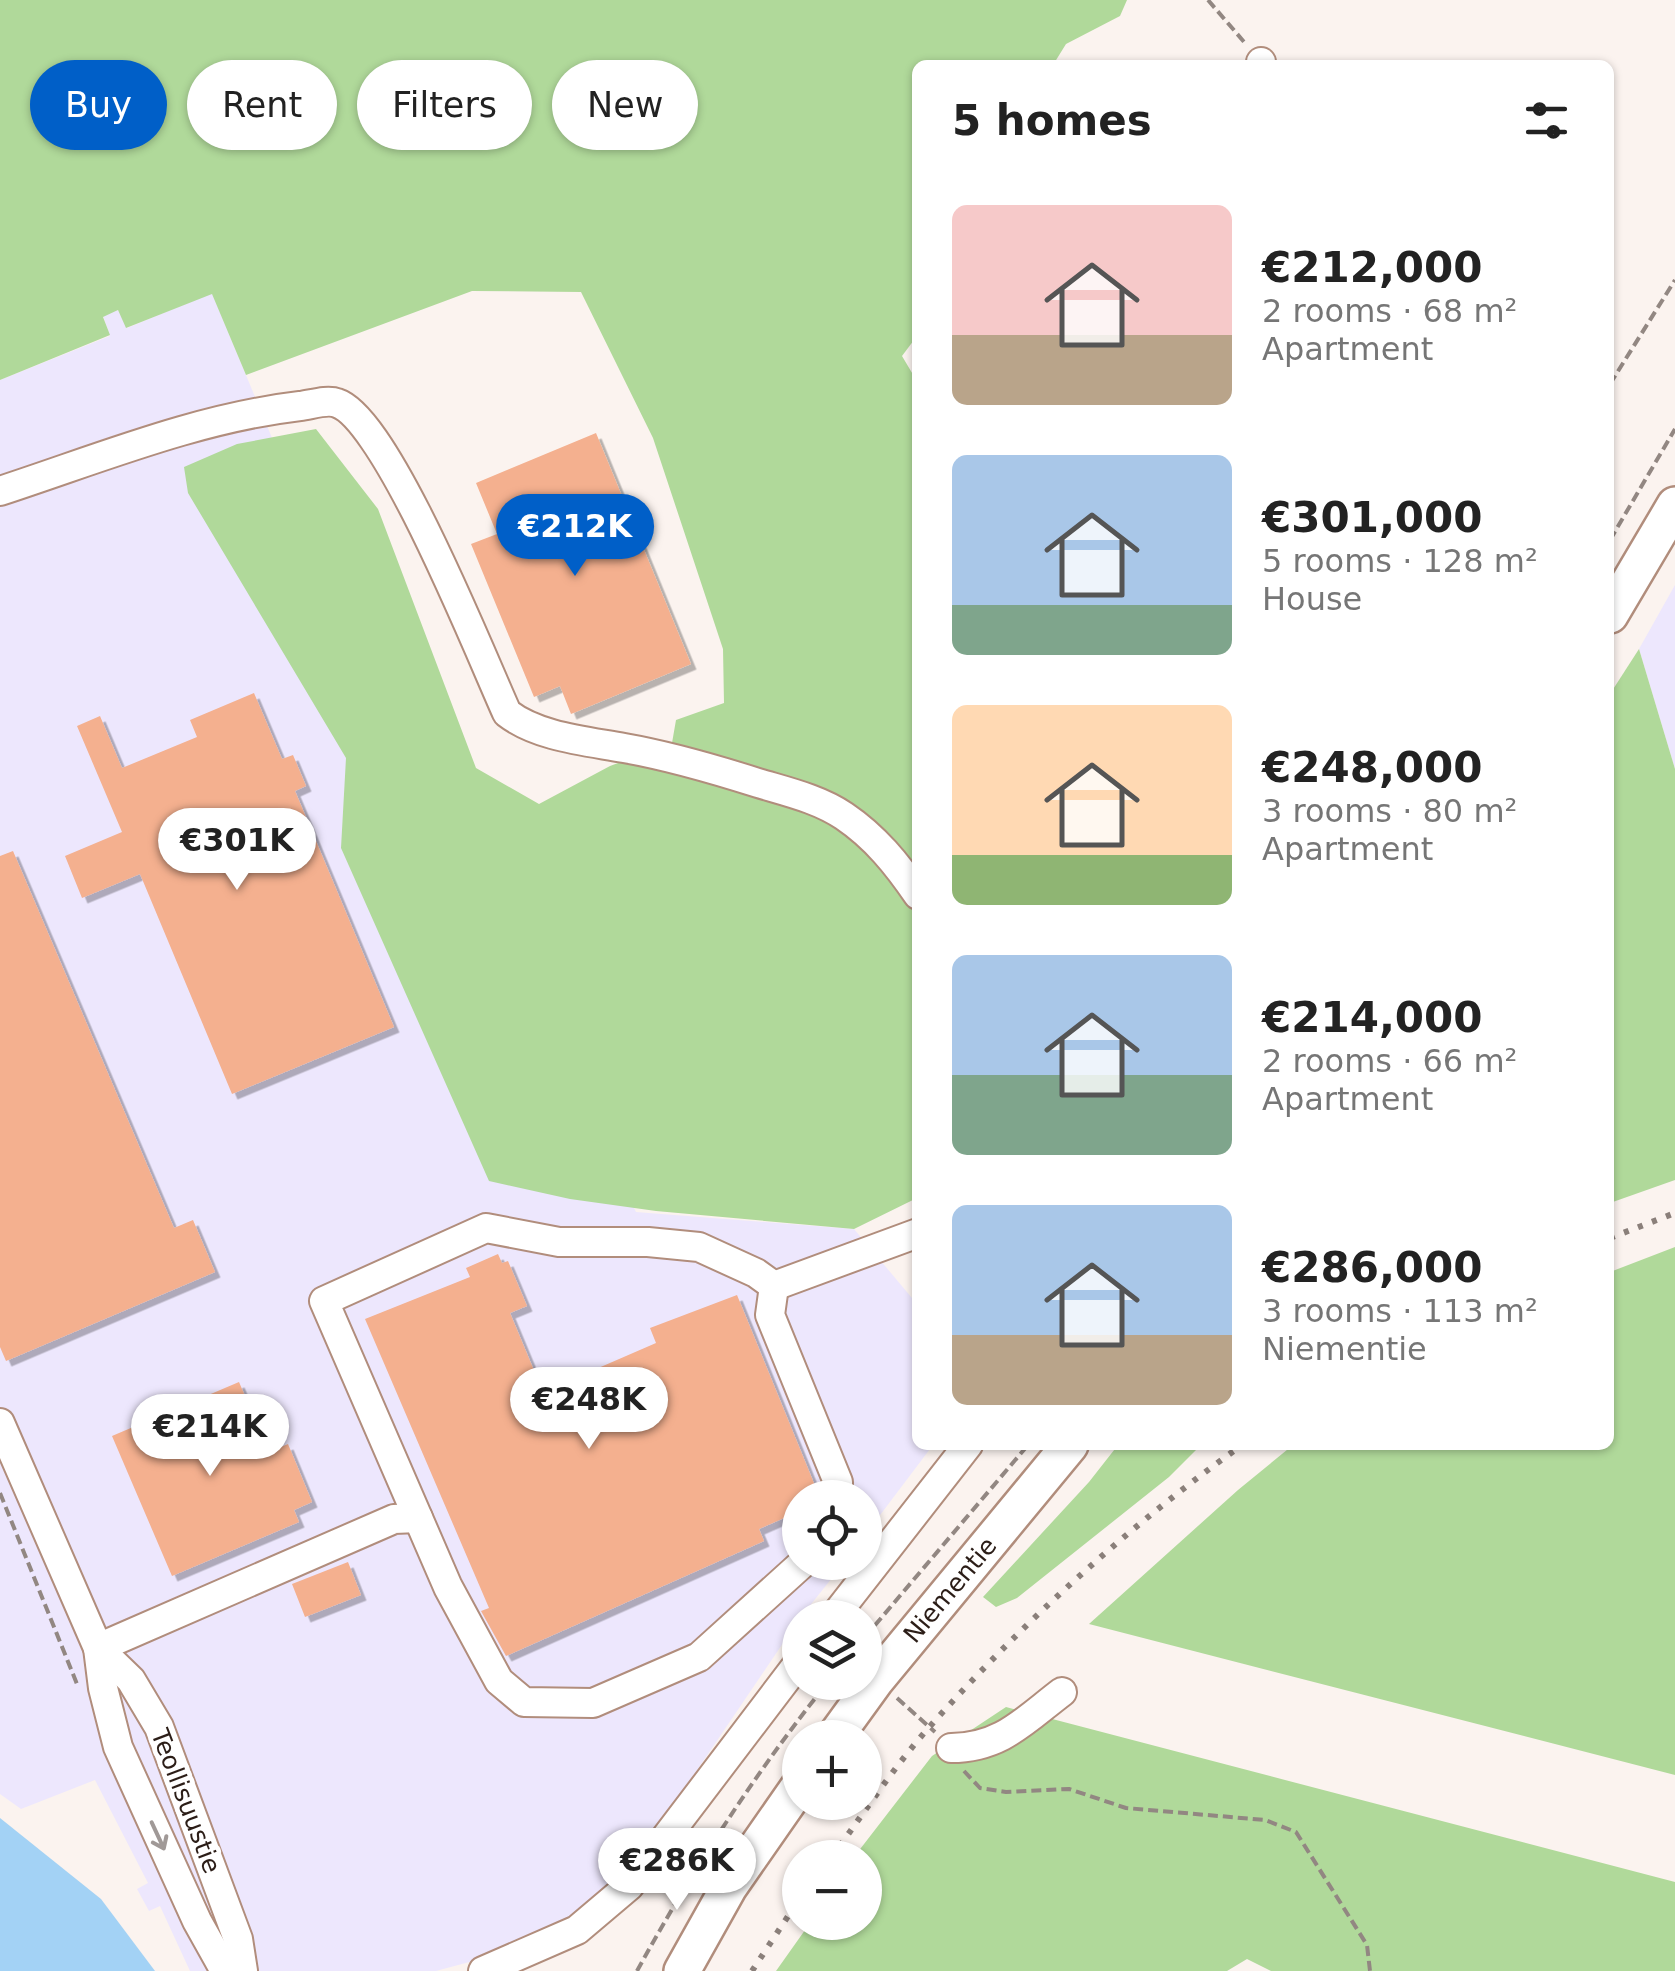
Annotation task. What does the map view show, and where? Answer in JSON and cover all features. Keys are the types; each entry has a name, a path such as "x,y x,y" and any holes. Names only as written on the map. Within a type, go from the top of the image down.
{"main road":[{"path":"1614,608 1675,505"},
{"name":"Niementie","path":"882,1673 1066,1450"},
{"path":"682,1971 729,1886 782,1811"}],"lane":[{"path":"0,490 260,410 336,402 356,415 411,498 507,713 518,722 573,738 669,756 809,798 842,814 872,838 900,866 912,885"},
{"path":"774,1286 756,1273 699,1247 648,1242 559,1242 486,1228 324,1301 448,1587 499,1681 524,1702 593,1703 698,1657 784,1580"},
{"path":"774,1286 912,1235"},
{"path":"774,1286 770,1315 837,1480"},
{"name":"Teollisuustie","path":"0,1422 98,1648 103,1688 118,1747 197,1921 225,1971"},
{"path":"847,1600 964,1450"},
{"path":"98,1648 394,1519 418,1518"},
{"name":"Teollisuustie","path":"98,1648 131,1680 159,1727 238,1940 243,1971"},
{"path":"483,1971 578,1930 629,1886 782,1685"},
{"path":"952,1748 976,1748 1000,1739 1062,1692"}],"path":[{"path":"1208,0 1258,60"},
{"path":"1614,378 1675,280"},
{"path":"1614,533 1675,429"},
{"path":"882,1617 1024,1450"},
{"path":"0,1493 83,1698"},
{"path":"882,1685 952,1748 965,1772 980,1788 1006,1792 1069,1789 1126,1808 1266,1820 1296,1832 1367,1944 1370,1971"},
{"path":"637,1971 678,1895 739,1801 815,1700"}],"shaded area":[{"path":"212,293 311,532 636,1212 854,1229 912,1298 912,1450 929,1450 882,1512 882,1480 782,1480 782,1580 830,1580 814,1600 782,1600 782,1645 622,1881 555,1939 436,1971 190,1971 160,1906 149,1911 137,1889 148,1883 95,1780 21,1809 0,1794 0,380 110,336 103,316 118,310 127,328"},
{"path":"1675,585 1675,769 1639,649"}],"green space":[{"path":"0,0 1127,0 1120,16 1066,44 1056,60 912,60 912,343 902,356 912,373 912,1200 854,1229 656,1211 570,1199 489,1181 341,848 346,758 188,493 184,467 237,444 316,429 378,509 476,768 539,804 610,766 672,743 676,720 724,703 723,649 653,438 581,292 472,291 246,375 212,294 126,328 118,310 103,317 110,335 0,380"},
{"path":"1639,649 1675,769 1675,1180 1614,1202 1614,688"},
{"path":"1675,1247 1675,1775 1089,1624 1287,1450 1614,1450 1614,1270"},
{"path":"1114,1450 1196,1450 1169,1477 1017,1598 996,1607 983,1597"},
{"path":"1006,1707 1675,1882 1675,1971 1271,1971 1247,1959 1227,1971 776,1971 798,1940 882,1940 882,1840 867,1840 932,1756"}],"water":[{"path":"0,1818 101,1899 155,1971 0,1971"}],"building":[{"path":"596,433 691,664 571,714 560,686 534,697 471,544 497,534 476,483"},
{"path":"254,693 282,759 293,755 306,786 295,791 394,1027 232,1094 140,874 82,898 65,856 122,832 77,726 100,716 122,768 197,737 190,720"},
{"path":"13,851 174,1228 193,1220 215,1272 6,1361 0,1347 0,856"},
{"path":"498,1254 502,1263 508,1261 527,1306 510,1313 543,1392 656,1343 650,1328 737,1295 813,1480 782,1480 782,1519 759,1529 764,1541 506,1656 481,1611 489,1608 365,1319 470,1277 466,1268"},
{"path":"239,1382 269,1452 288,1444 312,1502 294,1510 299,1522 172,1576 112,1436"},
{"path":"348,1562 361,1595 305,1617 292,1584"}],"railway":[{"path":"1614,1236 1675,1213"},
{"path":"844,1840 918,1740 1003,1648 1079,1576 1235,1450"},
{"path":"752,1971 782,1925"}]}
